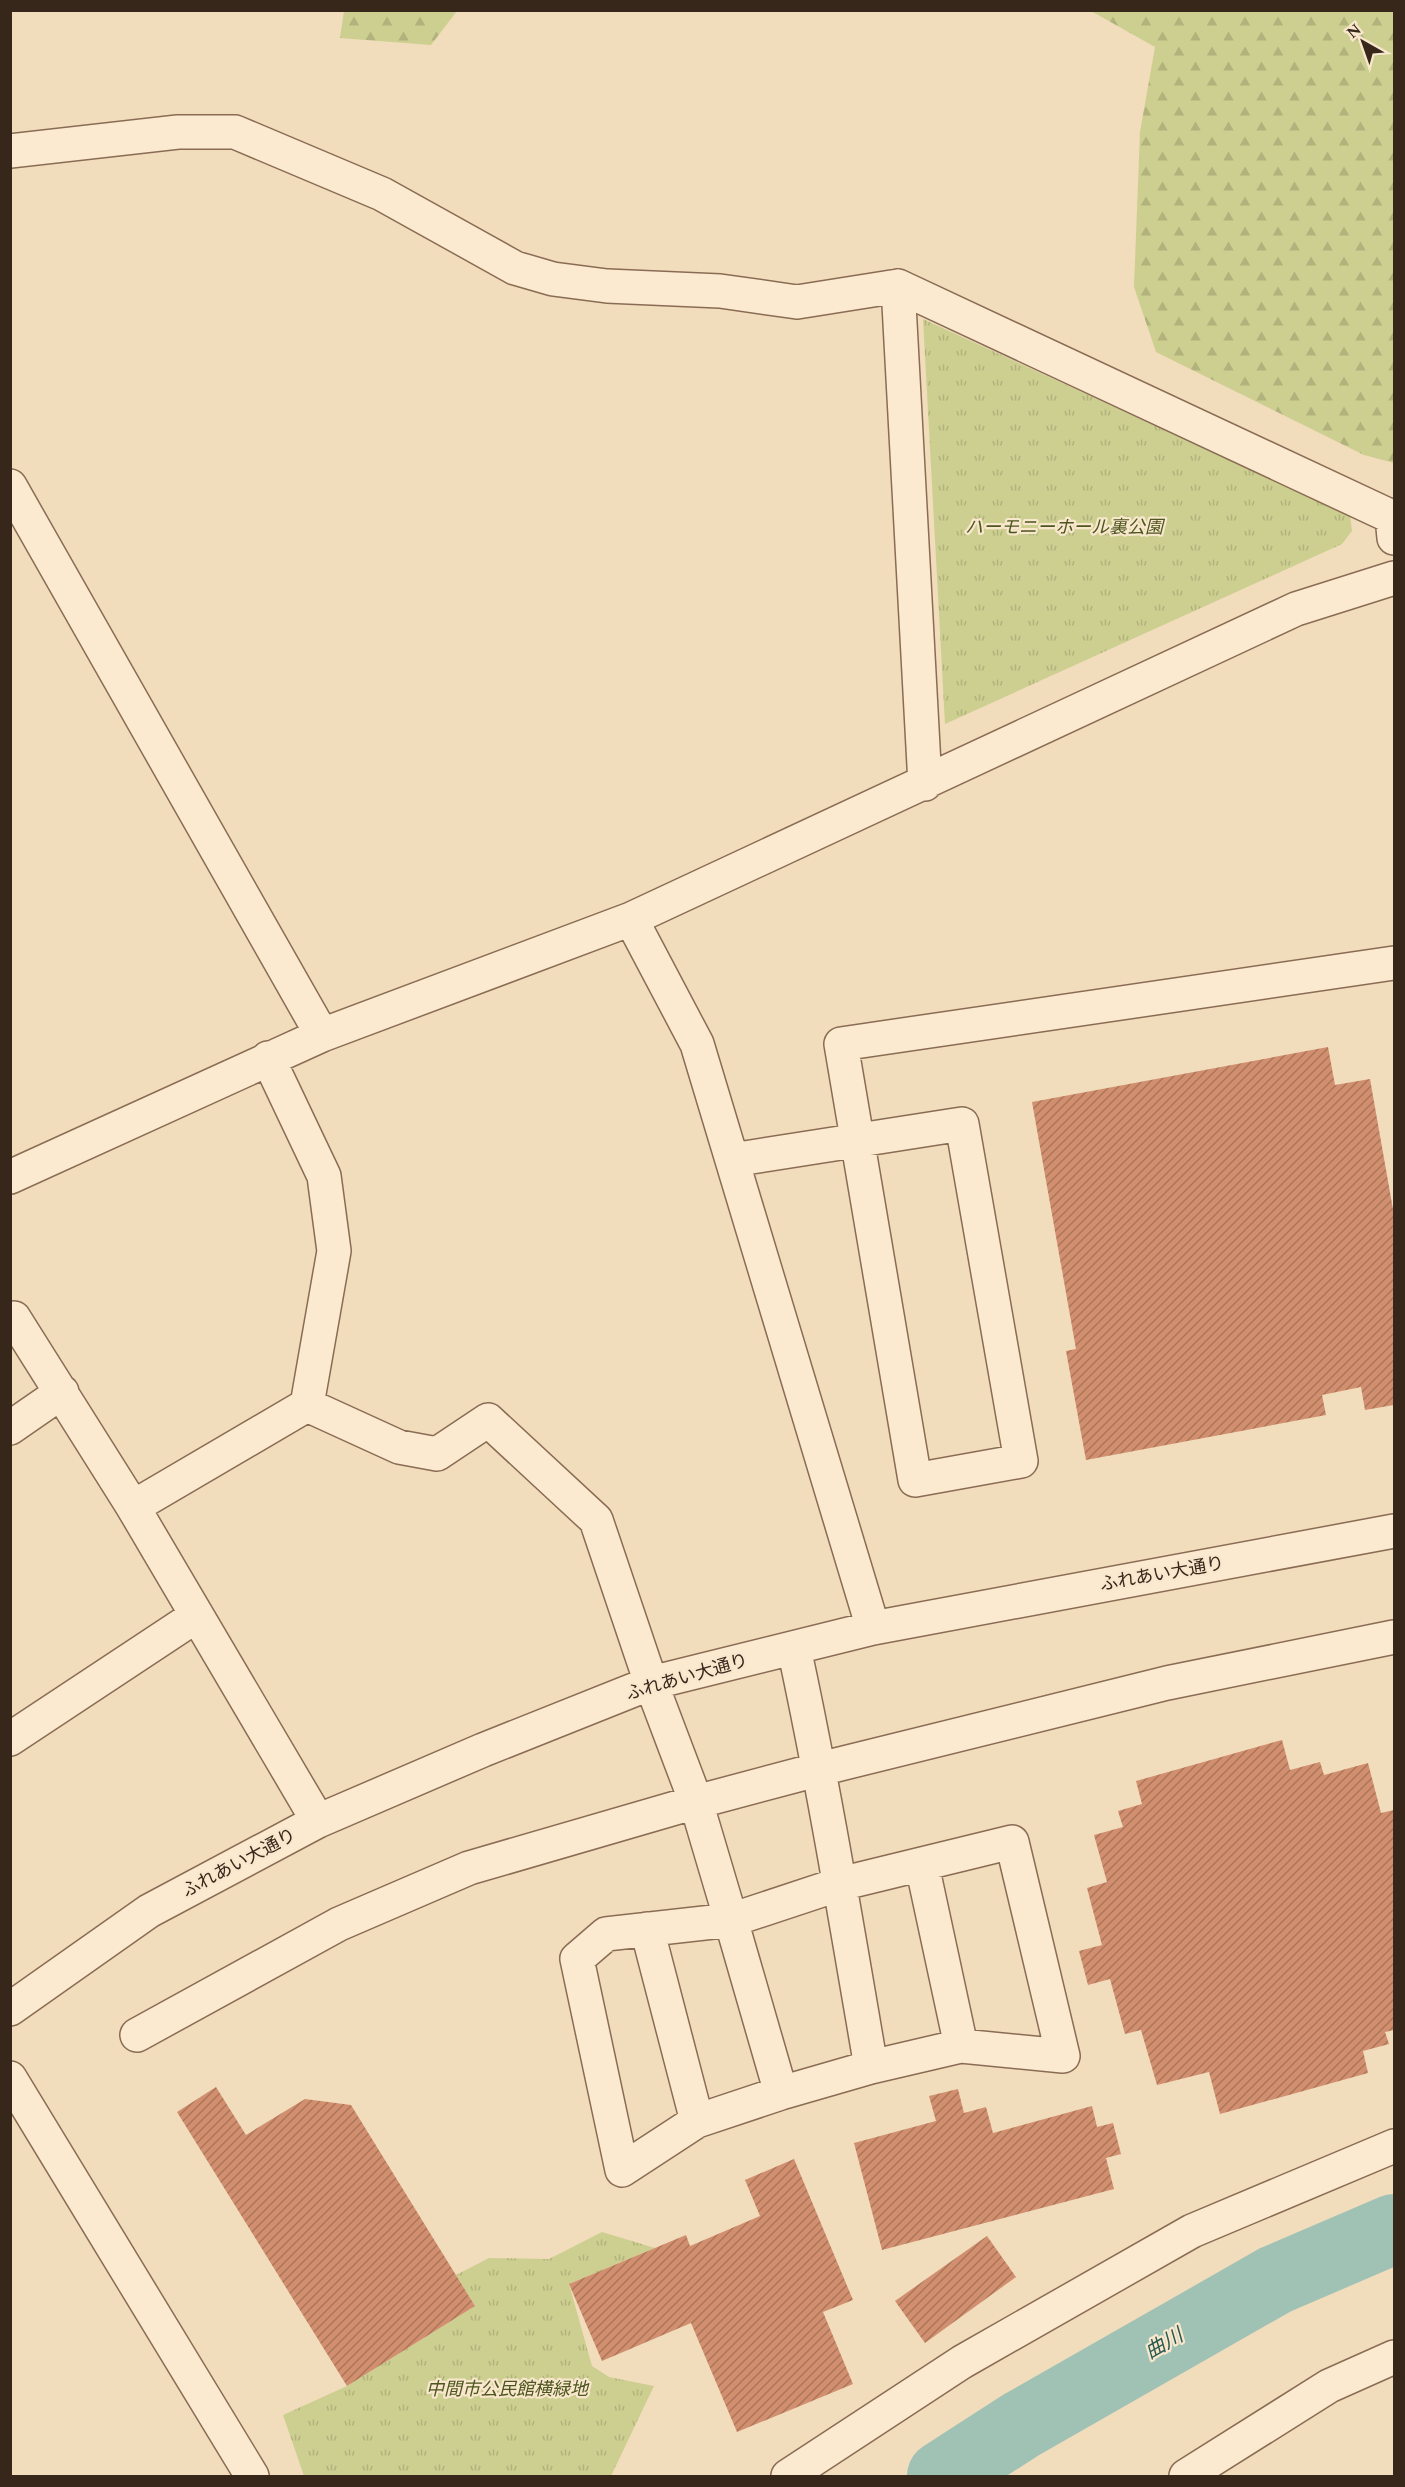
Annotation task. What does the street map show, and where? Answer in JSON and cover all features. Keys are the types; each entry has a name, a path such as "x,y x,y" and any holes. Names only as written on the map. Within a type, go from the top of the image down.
{"street":[{"path":"10,151 178,132 235,132 382,194 515,268 553,279 607,286 720,291 797,302 898,286 1392,517 1395,538"},
{"path":"898,286 926,784"},
{"path":"10,486 322,1035"},
{"path":"10,1177 322,1035 631,919 926,784 1296,609 1395,578"},
{"path":"631,919 698,1044 873,1628"},
{"path":"732,1160 857,1141 962,1124 1021,1461 915,1480 857,1141 841,1044 1395,963"},
{"path":"133,1507 307,1405 334,1251 324,1176 268,1058"},
{"path":"14,1318 133,1507 318,1821"},
{"path":"10,1428 62,1392"},
{"path":"307,1405 399,1447 437,1454 488,1420 596,1520 651,1683 696,1802 781,2093"},
{"name":"ふれあい大通り","path":"10,2009 149,1911 318,1821 483,1750 651,1683 873,1628 1394,1533"},
{"path":"10,1739 196,1616"},
{"path":"137,2035 339,1924 469,1868 696,1802 820,1769 1167,1683 1395,1637"},
{"path":"794,1648 820,1769 871,2067"},
{"path":"1012,1842 1063,2056 961,2046 871,2067 781,2093 697,2121 622,2170 577,1959 606,1934 731,1920 840,1884 922,1864 1012,1842"},
{"path":"922,1864 961,2046"},
{"path":"647,1929 697,2121"},
{"path":"10,2078 252,2476"},
{"path":"788,2476 962,2362 1192,2231 1395,2146"},
{"path":"1204,2472 1329,2386 1395,2357"}],"green space":[{"path":"344,10 457,11 431,45 340,38"},
{"path":"1091,11 1394,11 1394,463 1364,455 1156,352 1134,287 1140,132 1155,47"},
{"name":"ハーモニーホール裏公園","path":"923,319 1350,515 1352,531 1342,544 945,724"},
{"name":"中間市公民館横緑地","path":"602,2232 655,2248 569,2284 592,2366 609,2377 654,2386 611,2476 304,2476 283,2415 347,2386 475,2306 456,2275 489,2258 549,2259"}],"building":[{"path":"1328,1047 1335,1085 1370,1079 1394,1215 1394,1405 1365,1410 1361,1387 1322,1395 1326,1415 1086,1460 1066,1351 1076,1349 1032,1102"},
{"path":"1282,1740 1290,1770 1320,1762 1324,1775 1368,1763 1381,1813 1394,1810 1394,2030 1385,2032 1389,2044 1363,2051 1368,2073 1220,2114 1209,2072 1157,2085 1141,2030 1125,2034 1110,1979 1088,1985 1079,1951 1102,1945 1087,1888 1107,1882 1094,1835 1123,1827 1118,1811 1142,1804 1136,1781"},
{"path":"216,2087 246,2135 305,2099 351,2105 475,2306 347,2386 177,2112"},
{"path":"958,2089 964,2113 986,2107 993,2133 1092,2106 1097,2127 1113,2123 1121,2154 1106,2158 1114,2189 882,2250 854,2143 936,2121 929,2096"},
{"path":"794,2159 853,2300 823,2312 853,2384 737,2432 691,2323 602,2361 569,2284 686,2235 690,2246 760,2216 745,2180"},
{"path":"987,2236 1016,2277 925,2343 895,2301"}],"waterway":[{"name":"曲川","path":"942,2476 1021,2425 1275,2280 1394,2229"}]}
